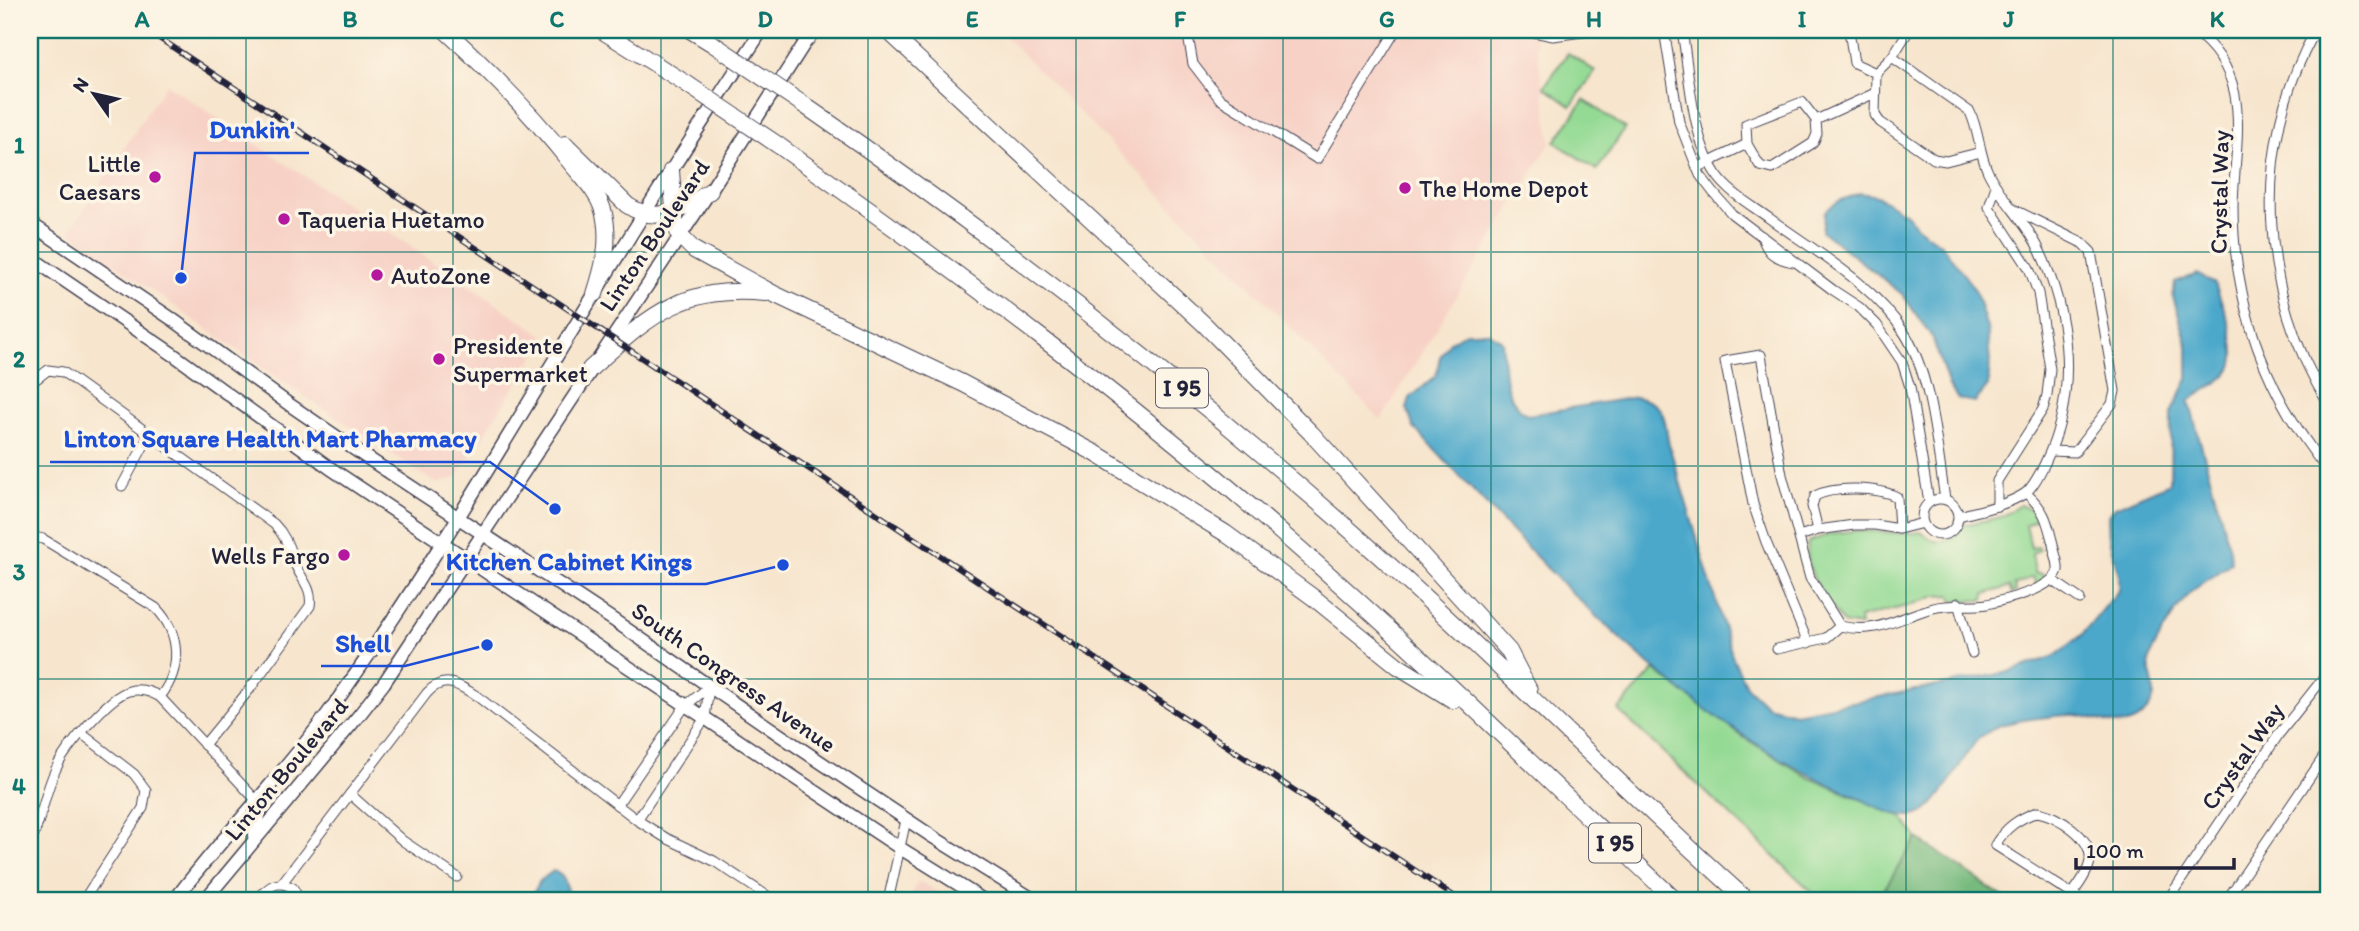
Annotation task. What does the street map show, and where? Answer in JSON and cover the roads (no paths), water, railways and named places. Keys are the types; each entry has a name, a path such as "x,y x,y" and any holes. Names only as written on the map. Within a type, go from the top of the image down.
{"highway":[{"path":"445,30 502,82 589,184 603,210 607,232 606,249 595,294"},
{"name":"I 95","path":"601,30 778,145 958,273 1149,422 1316,563 1676,901"},
{"name":"I 95","path":"690,30 804,105 1031,269 1207,408 1377,554 1748,901"},
{"path":"887,30 1159,280 1294,415 1509,651 1535,701"},
{"path":"903,30 932,70"},
{"path":"537,120 581,158 627,205 644,213 673,213 710,191"},
{"path":"671,171 673,213 680,235 694,250 774,294 1028,416 1161,492 1286,576 1398,666 1485,720"},
{"path":"590,369 646,321 674,304 701,295 729,291 774,294"}],"main road":[{"name":"Linton Boulevard","path":"174,901 331,710 458,517 644,213 762,30"},
{"name":"Linton Boulevard","path":"204,901 360,714 466,560 710,191 810,32"},
{"name":"South Congress Avenue","path":"30,223 172,319 290,405 906,820 1036,901"},
{"name":"South Congress Avenue","path":"30,257 466,560 900,848 985,901"},
{"path":"251,843 260,811 256,800"}],"street":[{"path":"1187,30 1193,64 1220,99 1317,159 1396,30"},
{"path":"1524,30 1553,36 1597,30"},
{"path":"1664,30 1679,122 1697,168 1713,192 1732,214 1762,236 1765,248 1773,254 1800,264 1859,307 1877,325 1902,362 1910,387 1929,502 1922,512 1923,523 1930,532 1941,535 1956,527 1959,516 1955,505 1945,499 1929,502"},
{"path":"1682,30 1700,141 1716,174 1739,197 1870,291 1906,335 1925,380 1945,499"},
{"path":"1849,30 1854,63 1876,73"},
{"path":"1909,30 1892,57 1876,73 1875,115 1880,122 1934,159 1946,161 1981,152"},
{"name":"Crystal Way","path":"2193,30 2220,57 2228,71 2237,102 2234,236 2242,291 2254,337 2291,419 2329,472"},
{"path":"2316,30 2291,86 2281,118 2273,165 2271,223 2277,272 2286,311 2308,367 2329,405"},
{"path":"1892,57 1970,111 1976,124 1981,152 1996,186 2038,246 2056,291 2065,332 2068,363 2061,414 2051,451 2040,473 2026,493 1997,506 1959,516"},
{"path":"1816,120 1875,93"},
{"path":"1802,102 1816,120 1817,134 1813,143 1772,169 1759,166 1747,144 1746,124 1802,102"},
{"path":"1697,168 1747,144"},
{"path":"1996,186 1989,207 2029,268 2038,293 2050,369 2043,409 1997,481 1997,506"},
{"path":"2012,209 2082,243 2091,252 2115,391 2112,404 2075,452 2051,451"},
{"path":"1762,236 1774,222"},
{"path":"1808,643 1753,504 1725,361 1761,355 1782,475 1810,578 1840,626 1858,630 1875,628 1933,608 1958,603 1985,604 2045,586 2059,568 2045,514 2026,493"},
{"path":"30,384 48,370 63,372 279,529 287,541 311,598 306,613 204,745"},
{"path":"122,486 150,434"},
{"path":"1818,530 1812,506 1815,496 1828,490 1886,491 1897,497 1899,529"},
{"path":"1799,536 1818,530 1854,525 1899,529 1923,523"},
{"path":"30,536 43,540 156,608 166,620 176,649 174,672 160,697"},
{"path":"2052,580 2080,599"},
{"path":"1958,603 1972,653"},
{"path":"1777,649 1826,638 1840,626"},
{"name":"Crystal Way","path":"2167,901 2279,734 2329,671"},
{"path":"282,883 427,693 432,687 446,682 461,686 478,697 637,820 666,838 714,861 775,901"},
{"path":"617,805 685,706 709,687"},
{"path":"637,820 705,718 709,687"},
{"path":"30,843 55,770 64,754 81,733 122,694 138,689 160,697 256,800"},
{"path":"81,733 134,774 146,790 143,808 83,901"},
{"path":"2225,901 2329,749"},
{"path":"350,794 403,841 457,877"},
{"path":"2072,894 2090,863 2090,856 2079,835 2067,824 2046,813 2038,812 2023,817 2011,825 1995,845 2072,894 2084,901"},
{"path":"888,901 906,820"},
{"path":"256,901 271,885 282,883 293,888 300,901"}],"water":[{"path":"1860,193 1877,196 1906,214 1919,229 1942,245 1975,290 1987,328 1990,362 1988,386 1975,402 1958,399 1949,386 1932,337 1902,294 1822,231 1825,211 1839,201"},
{"path":"2198,274 2215,284 2233,342 2233,364 2229,372 2189,401 2230,549 2231,562 2187,596 2162,634 2150,658 2153,700 2143,715 2127,724 2068,715 1998,726 1979,738 1942,793 1933,804 1917,815 1885,811 1790,764 1729,726 1671,683 1616,635 1513,533 1414,428 1407,409 1410,398 1436,376 1440,357 1450,342 1466,332 1488,332 1502,341 1504,372 1509,392 1513,401 1528,415 1636,397 1654,404 1664,419 1669,445 1733,658 1746,686 1767,706 1795,713 2005,673 2055,656 2082,635 2119,590 2119,576 2109,539 2108,516 2115,507 2170,483 2171,413 2188,379 2188,346 2173,297 2175,282"},
{"path":"553,871 566,883 564,901 529,901 540,881"}],"railway":[{"path":"147,30 1461,901"}],"place":[{"name":"Little Caesars","path":"155,177"},
{"name":"The Home Depot","path":"1405,188"},
{"name":"Taqueria Huetamo","path":"284,219"},
{"name":"AutoZone","path":"377,275"},
{"name":"Dunkin'","path":"181,278"},
{"name":"Presidente Supermarket","path":"439,359"},
{"name":"Linton Square Health Mart Pharmacy","path":"555,509"},
{"name":"Wells Fargo","path":"344,555"},
{"name":"Kitchen Cabinet Kings","path":"783,565"},
{"name":"Shell","path":"487,645"}]}
